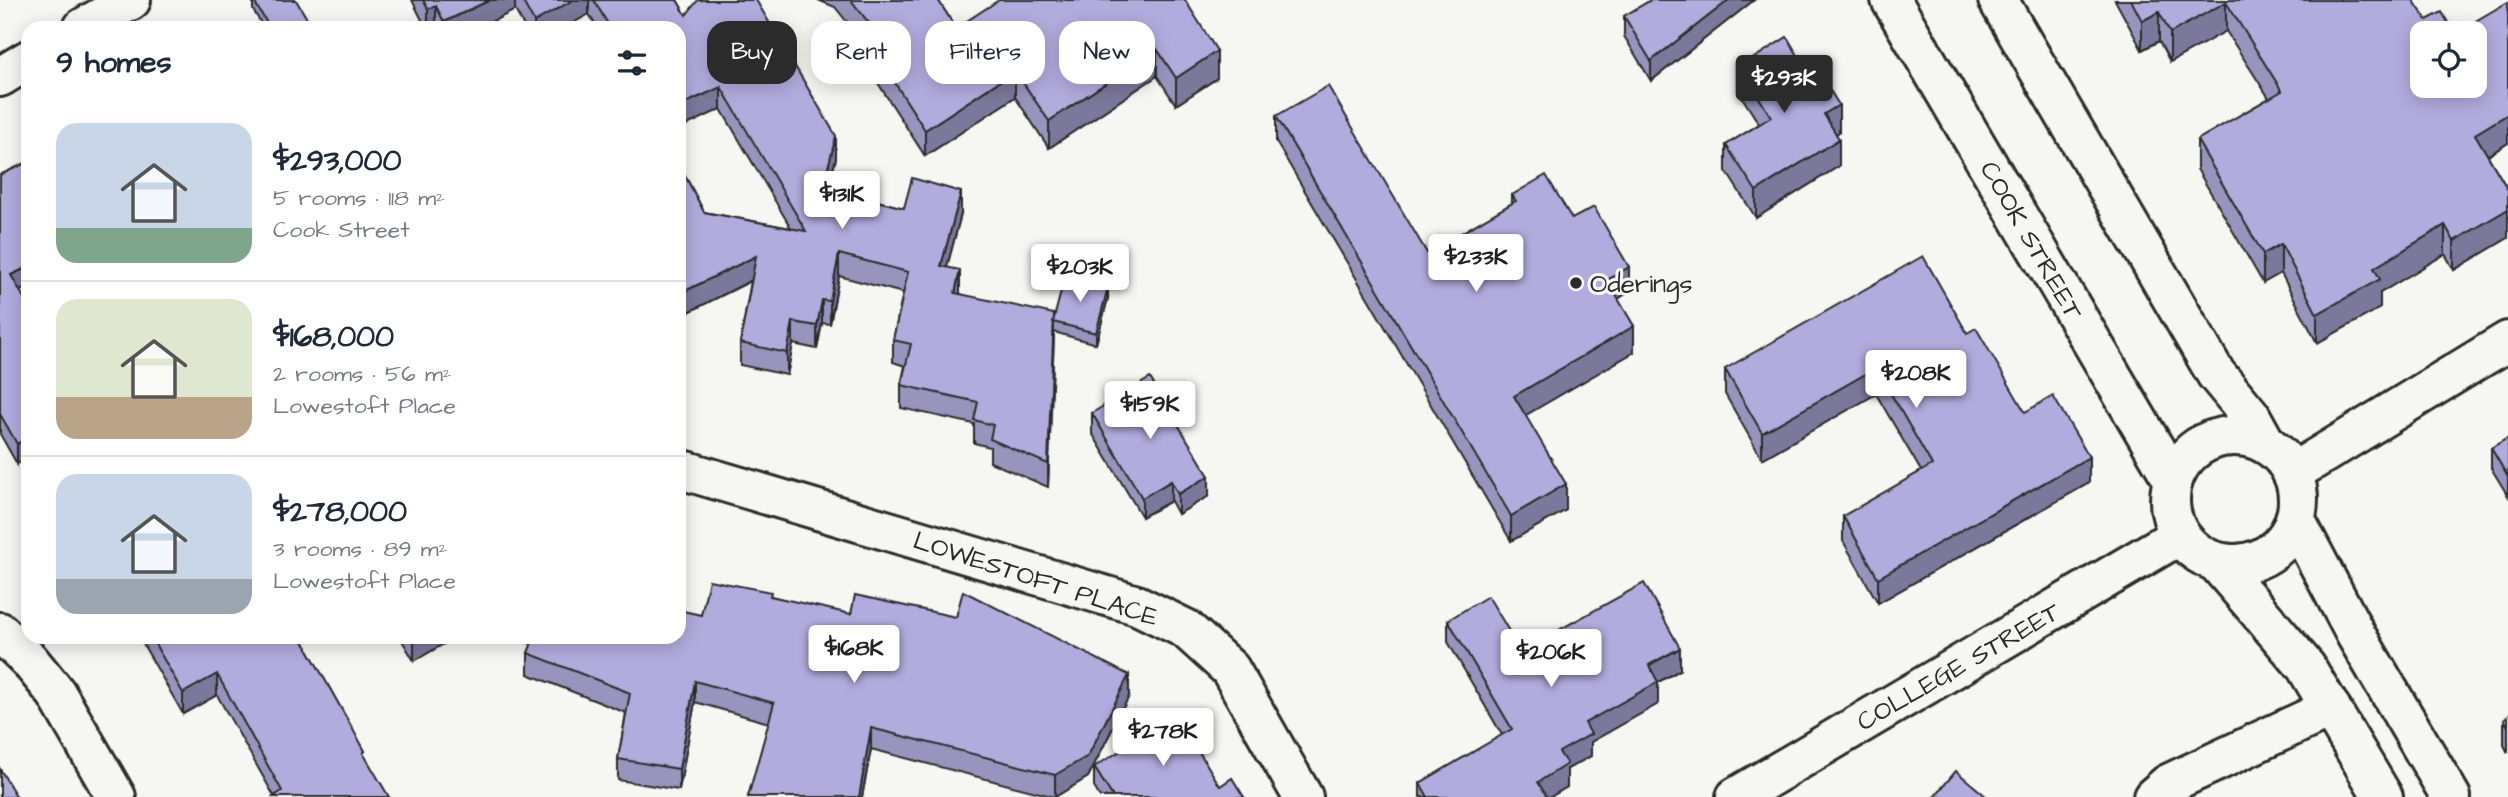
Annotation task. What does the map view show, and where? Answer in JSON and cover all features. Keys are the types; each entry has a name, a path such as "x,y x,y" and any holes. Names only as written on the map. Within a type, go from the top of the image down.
{"street":[{"path":"95,21 131,0"},
{"name":"COOK STREET","path":"1891,0 2173,480"},
{"path":"1997,0 2216,374 2250,415 2266,444 2281,456 2292,473 2298,496 2295,519 2287,537 2274,551 2256,560 2237,564 2217,562 2203,556 2180,536 2170,508 2169,494 2181,463 2194,450 2210,441 2248,439 2266,444"},
{"path":"0,77 21,64"},
{"path":"2292,473 2508,341"},
{"name":"LOWESTOFT PLACE","path":"687,471 1137,605 1186,629 1230,669 1303,797"},
{"path":"2295,519 2357,635 2451,797"},
{"name":"COLLEGE STREET","path":"1736,797 2180,536"},
{"path":"2217,562 2306,667 2383,797"},
{"path":"0,632 29,660 56,693 116,797"},
{"path":"2153,797 2168,785 2192,773 2331,708"},
{"path":"2363,764 2415,736"}],"building":[{"path":"253,0 296,0 308,21 266,21"},
{"path":"423,0 490,0 446,21 444,21 436,6 428,9"},
{"path":"522,0 573,0 536,21"},
{"path":"594,0 677,0 686,15 698,0 756,0 768,21 707,21 707,84 797,84 797,70 836,136 823,187 904,208 912,178 961,192 941,266 960,270 955,293 1054,314 1048,464 990,439 993,425 974,420 978,402 901,385 911,344 893,340 908,272 839,254 830,301 822,300 817,326 793,322 787,353 740,343 756,256 686,291 686,177 704,212 806,231 721,87 686,103 686,21 606,21"},
{"path":"851,0 938,0 952,21 925,21 925,84 995,84 925,130 896,84 911,84 911,21 867,21"},
{"path":"999,0 1185,0 1217,51 1176,78 1157,49 1155,50 1155,21 1059,21 1059,84 1104,84 1049,121 1024,84 1045,84 1045,21 967,21"},
{"path":"1651,0 1729,0 1651,61 1624,16"},
{"path":"2131,0 2413,0 2427,20 2442,12 2447,21 2410,21 2410,98 2487,98 2487,21 2476,21 2508,2 2508,114 2475,134 2508,190 2508,209 2454,241 2445,225 2374,268 2380,279 2317,314 2281,244 2263,254 2197,140 2282,91 2226,2 2170,33 2159,12 2142,21"},
{"path":"1787,37 1802,62 1809,57 1839,105 1824,114 1839,139 1756,191 1726,145 1771,117 1740,67"},
{"path":"1328,86 1427,253 1516,201 1512,195 1546,175 1572,219 1594,207 1629,267 1607,280 1634,326 1514,396 1566,484 1511,516 1276,116"},
{"path":"21,165 21,270 11,275 21,293 21,442 17,444 0,414 0,175"},
{"path":"1923,256 1967,333 1976,328 2025,412 2053,396 2089,457 1878,578 1843,516 1932,465 1876,368 1762,433 1725,369"},
{"path":"1065,276 1108,287 1096,333 1053,322"},
{"path":"1150,378 1209,476 1178,494 1171,481 1142,498 1092,413"},
{"path":"2508,438 2508,477 2491,448"},
{"path":"709,580 771,592 770,596 851,614 855,595 956,617 963,591 1129,675 1088,756 1055,775 871,728 859,797 748,797 774,703 695,681 679,769 618,759 630,693 528,653 531,644 686,644 686,612 701,615"},
{"path":"1644,583 1680,648 1649,665 1658,682 1585,723 1591,734 1559,752 1567,764 1538,782 1547,797 1428,797 1420,783 1512,729 1448,620 1488,596 1521,651"},
{"path":"155,644 305,644 389,797 273,797 282,791 217,674 183,693"},
{"path":"1177,716 1220,786 1232,778 1244,797 1113,797 1094,767"},
{"path":"0,769 16,796 0,797"},
{"path":"1956,771 1987,797 1934,797"}],"place":[{"name":"Oderings","path":"1576,283"}]}
